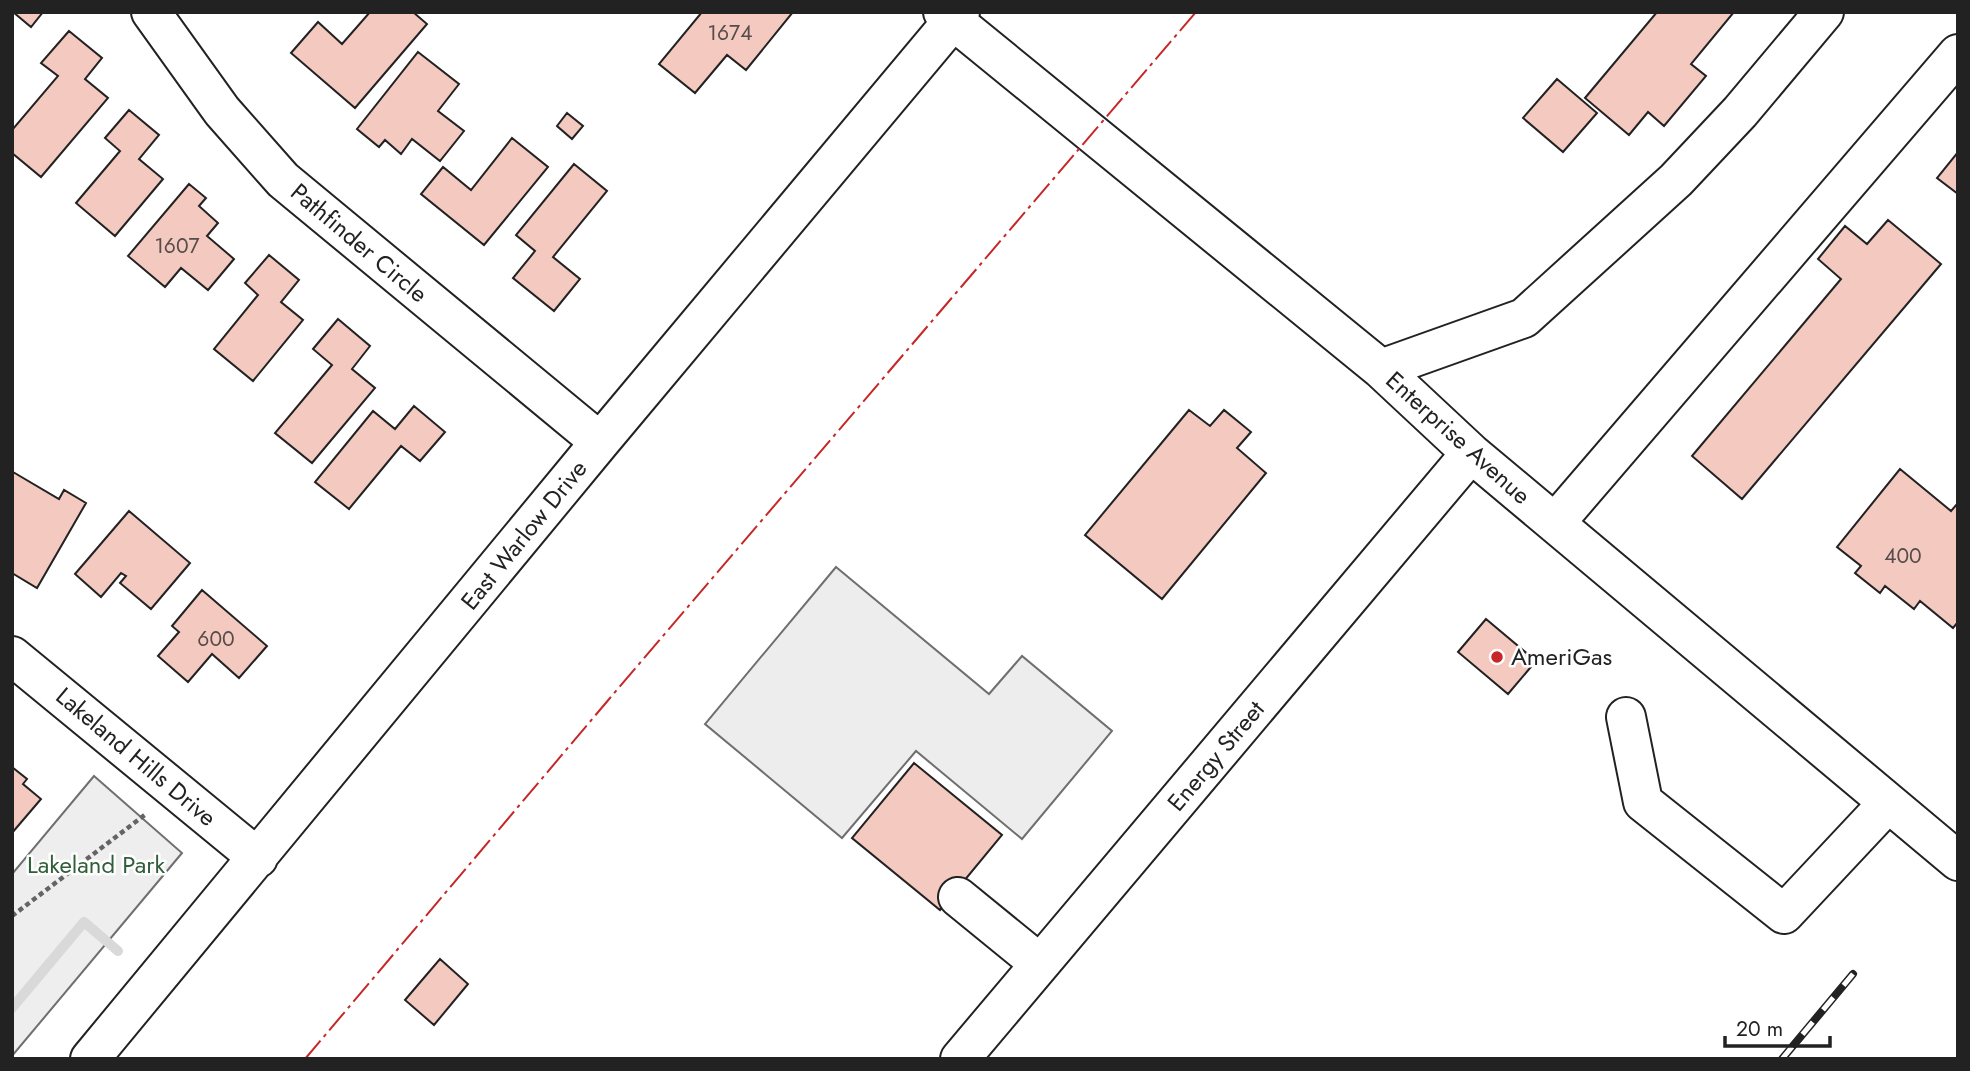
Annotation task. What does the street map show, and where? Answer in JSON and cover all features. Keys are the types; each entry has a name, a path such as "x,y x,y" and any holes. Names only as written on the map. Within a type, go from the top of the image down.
{"street":[{"name":"Pathfinder Circle","path":"151,12 222,111 283,180 600,442"},
{"path":"1381,369 1524,318 1676,180 1740,112 1824,12"},
{"name":"East Warlow Drive","path":"90,1059 952,15"},
{"name":"Enterprise Avenue","path":"952,15 1381,369 1471,453 1958,861"},
{"path":"1555,523 1958,54"},
{"name":"Energy Street","path":"960,1059 1471,453"},
{"name":"Lakeland Hills Drive","path":"12,656 258,858"},
{"path":"1626,717 1643,802 1784,914 1888,803"},
{"path":"958,897 1039,963"}],"path":[{"path":"12,916 146,814"}],"green space":[{"name":"Lakeland Park","path":"94,776 182,853 12,1056 12,874"}],"shaded area":[{"path":"836,567 989,694 1022,656 1112,731 1022,839 916,751 842,838 705,724"}],"building":[{"path":"13,12 43,12 31,27"},
{"path":"370,12 413,12 427,24 355,108 291,53 318,22 342,44"},
{"path":"702,12 793,12 746,70 727,55 695,93 659,64"},
{"path":"1657,12 1734,12 1691,64 1706,76 1664,126 1648,112 1629,135 1585,98"},
{"path":"69,31 102,58 85,79 108,98 41,177 12,153 12,130 58,76 41,63"},
{"path":"418,52 459,84 438,111 464,131 440,161 412,139 401,154 385,140 379,147 357,129"},
{"path":"1557,79 1597,113 1563,152 1523,118"},
{"path":"129,110 159,135 139,159 163,179 115,236 76,203 120,151 105,138"},
{"path":"567,113 583,126 572,139 557,126"},
{"path":"512,138 548,167 484,245 421,194 443,167 471,190"},
{"path":"1958,152 1958,194 1937,178"},
{"path":"574,164 607,191 553,257 580,279 554,311 513,278 535,251 516,235"},
{"path":"189,184 206,198 199,206 218,223 207,236 234,259 208,290 181,268 165,287 128,256"},
{"path":"1888,220 1941,264 1742,499 1692,456 1841,279 1818,259 1845,226 1867,244"},
{"path":"269,255 299,280 281,302 303,320 253,381 214,349 258,295 245,283"},
{"path":"338,319 370,346 352,369 375,388 312,463 275,433 332,365 313,349"},
{"path":"414,406 445,432 420,461 401,446 349,509 315,482 373,411 395,429"},
{"path":"1189,410 1210,426 1224,410 1251,432 1237,448 1266,473 1162,599 1085,535"},
{"path":"1900,469 1951,511 1958,503 1958,622 1953,628 1920,601 1914,609 1885,586 1880,593 1855,573 1861,566 1837,547"},
{"path":"13,472 59,499 64,490 86,503 37,588 12,573"},
{"path":"129,511 190,563 151,609 120,583 126,576 121,573 101,597 75,574"},
{"path":"202,590 267,646 239,678 212,654 188,682 158,656 179,632 172,626"},
{"name":"AmeriGas","path":"1486,619 1536,661 1508,694 1458,652"},
{"path":"914,763 1002,835 940,910 852,838"},
{"path":"12,767 27,779 23,784 41,799 12,833"},
{"path":"440,959 468,984 434,1025 405,1000"}],"waterway":[{"path":"12,1008 84,922 118,951"}],"railway":[{"path":"1782,1059 1853,974"}],"power":[{"path":"305,1059 1196,12"}],"place":[{"name":"AmeriGas","path":"1497,657"}]}
